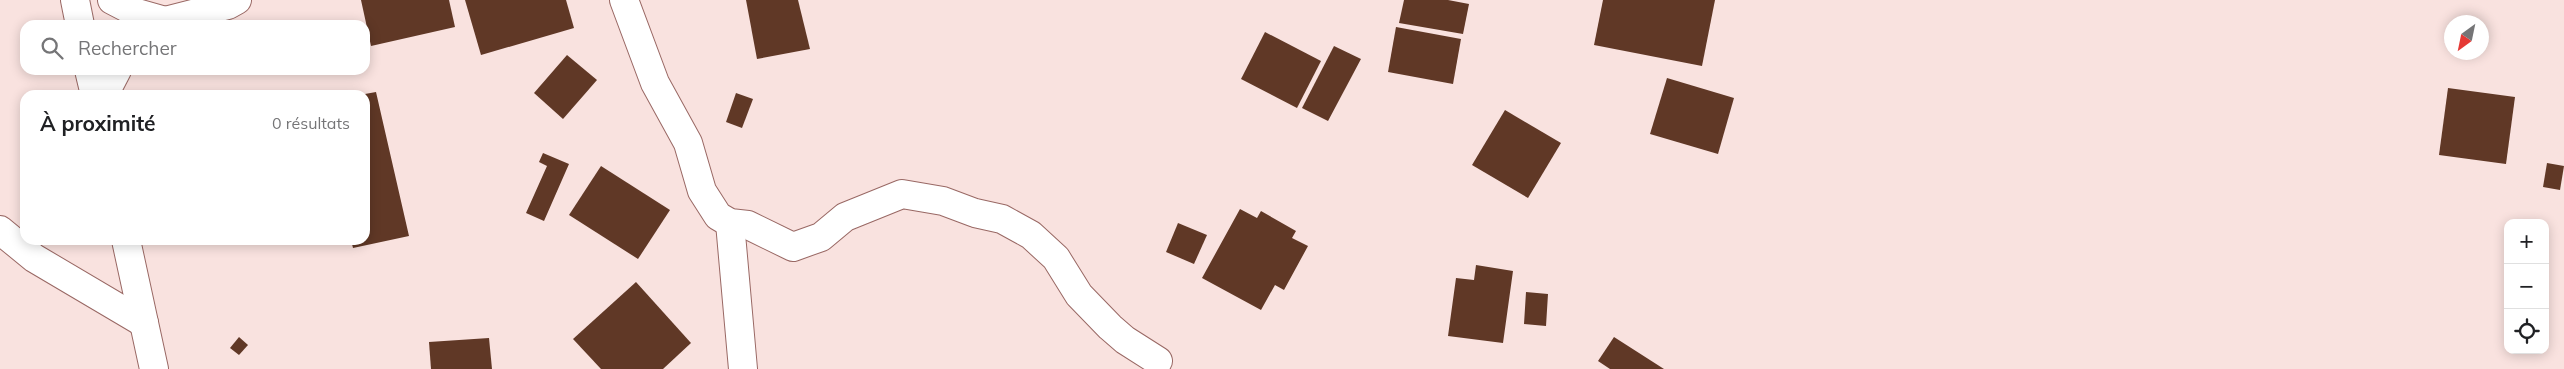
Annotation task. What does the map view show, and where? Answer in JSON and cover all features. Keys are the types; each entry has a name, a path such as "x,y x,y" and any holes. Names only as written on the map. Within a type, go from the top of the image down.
{"street":[{"path":"75,0 79,20"},
{"path":"112,0 154,20"},
{"path":"173,20 228,5 236,0"},
{"path":"624,0 655,83 688,143 702,191 718,216 730,223 748,226 793,247 821,237 845,217 902,194 943,201 975,213 1002,219 1031,235 1056,258 1079,295 1110,327 1125,340 1158,361"},
{"path":"90,75 94,90"},
{"path":"107,90 114,75"},
{"path":"730,223 743,369"},
{"path":"0,230 34,258 144,323"},
{"path":"127,245 154,369"}],"building":[{"path":"361,0 449,0 455,27 371,46 370,20 365,20"},
{"path":"465,0 566,0 574,28 481,55"},
{"path":"746,0 798,0 810,49 757,59"},
{"path":"1404,0 1448,0 1469,4 1463,34 1399,23"},
{"path":"1603,0 1715,0 1702,66 1594,45"},
{"path":"1396,27 1461,39 1453,84 1388,72"},
{"path":"1265,32 1321,61 1297,108 1241,79"},
{"path":"1334,46 1361,59 1328,121 1302,108"},
{"path":"567,55 597,80 563,119 534,93"},
{"path":"1667,78 1734,98 1718,154 1650,134"},
{"path":"2448,88 2515,97 2506,164 2439,155"},
{"path":"376,92 409,236 370,244 370,93"},
{"path":"736,93 753,99 742,128 726,122"},
{"path":"1505,110 1561,143 1528,198 1472,165"},
{"path":"543,153 569,164 544,221 526,213 547,166 539,162"},
{"path":"2547,163 2564,166 2560,190 2543,187"},
{"path":"601,166 670,210 638,259 569,215"},
{"path":"1240,209 1257,218 1261,211 1296,231 1292,238 1308,246 1284,290 1275,285 1261,310 1202,278"},
{"path":"1178,223 1207,235 1194,264 1166,252"},
{"path":"352,245 367,245 353,248"},
{"path":"1476,265 1513,271 1503,343 1448,336 1456,278 1474,280"},
{"path":"636,282 691,343 663,369 601,369 573,339"},
{"path":"1526,292 1548,294 1546,326 1524,324"},
{"path":"239,337 248,345 239,355 230,348"},
{"path":"1614,337 1664,369 1610,369 1598,361"},
{"path":"489,338 492,369 431,369 429,342"}]}
